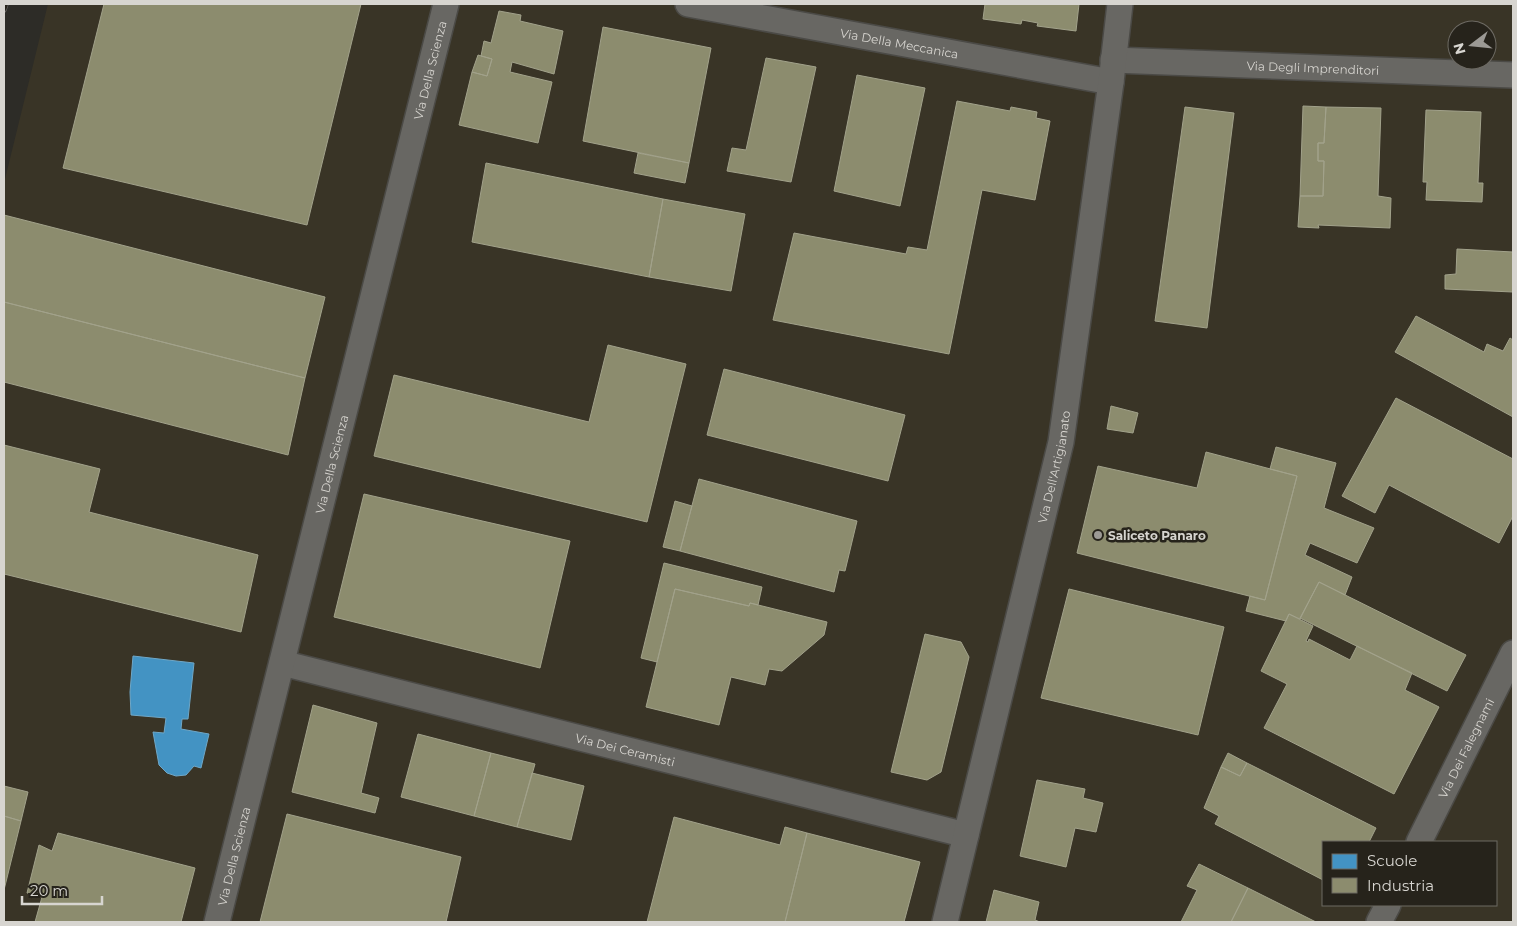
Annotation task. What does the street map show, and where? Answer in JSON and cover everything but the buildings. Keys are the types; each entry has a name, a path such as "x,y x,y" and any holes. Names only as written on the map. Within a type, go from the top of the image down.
{"street":[{"name":"Via Della Scienza","path":"217,922 446,4"},
{"name":"Via Della Meccanica","path":"688,4 1112,71"},
{"name":"Via Dell'Artigianato","path":"945,922 1061,442 1120,4"},
{"name":"Via Degli Imprenditori","path":"1112,71 1513,75"},
{"name":"Via Dei Falegnami","path":"1419,841 1513,653"},
{"name":"Via Dei Ceramisti","path":"282,663 966,835"},
{"path":"1379,922 1387,906"}],"shaded area":[{"path":"48,4 1513,4 1513,922 4,922 4,183"}],"railway":[{"path":"4,10 6,4"}],"place":[{"name":"Saliceto Panaro","path":"1098,535"}]}
